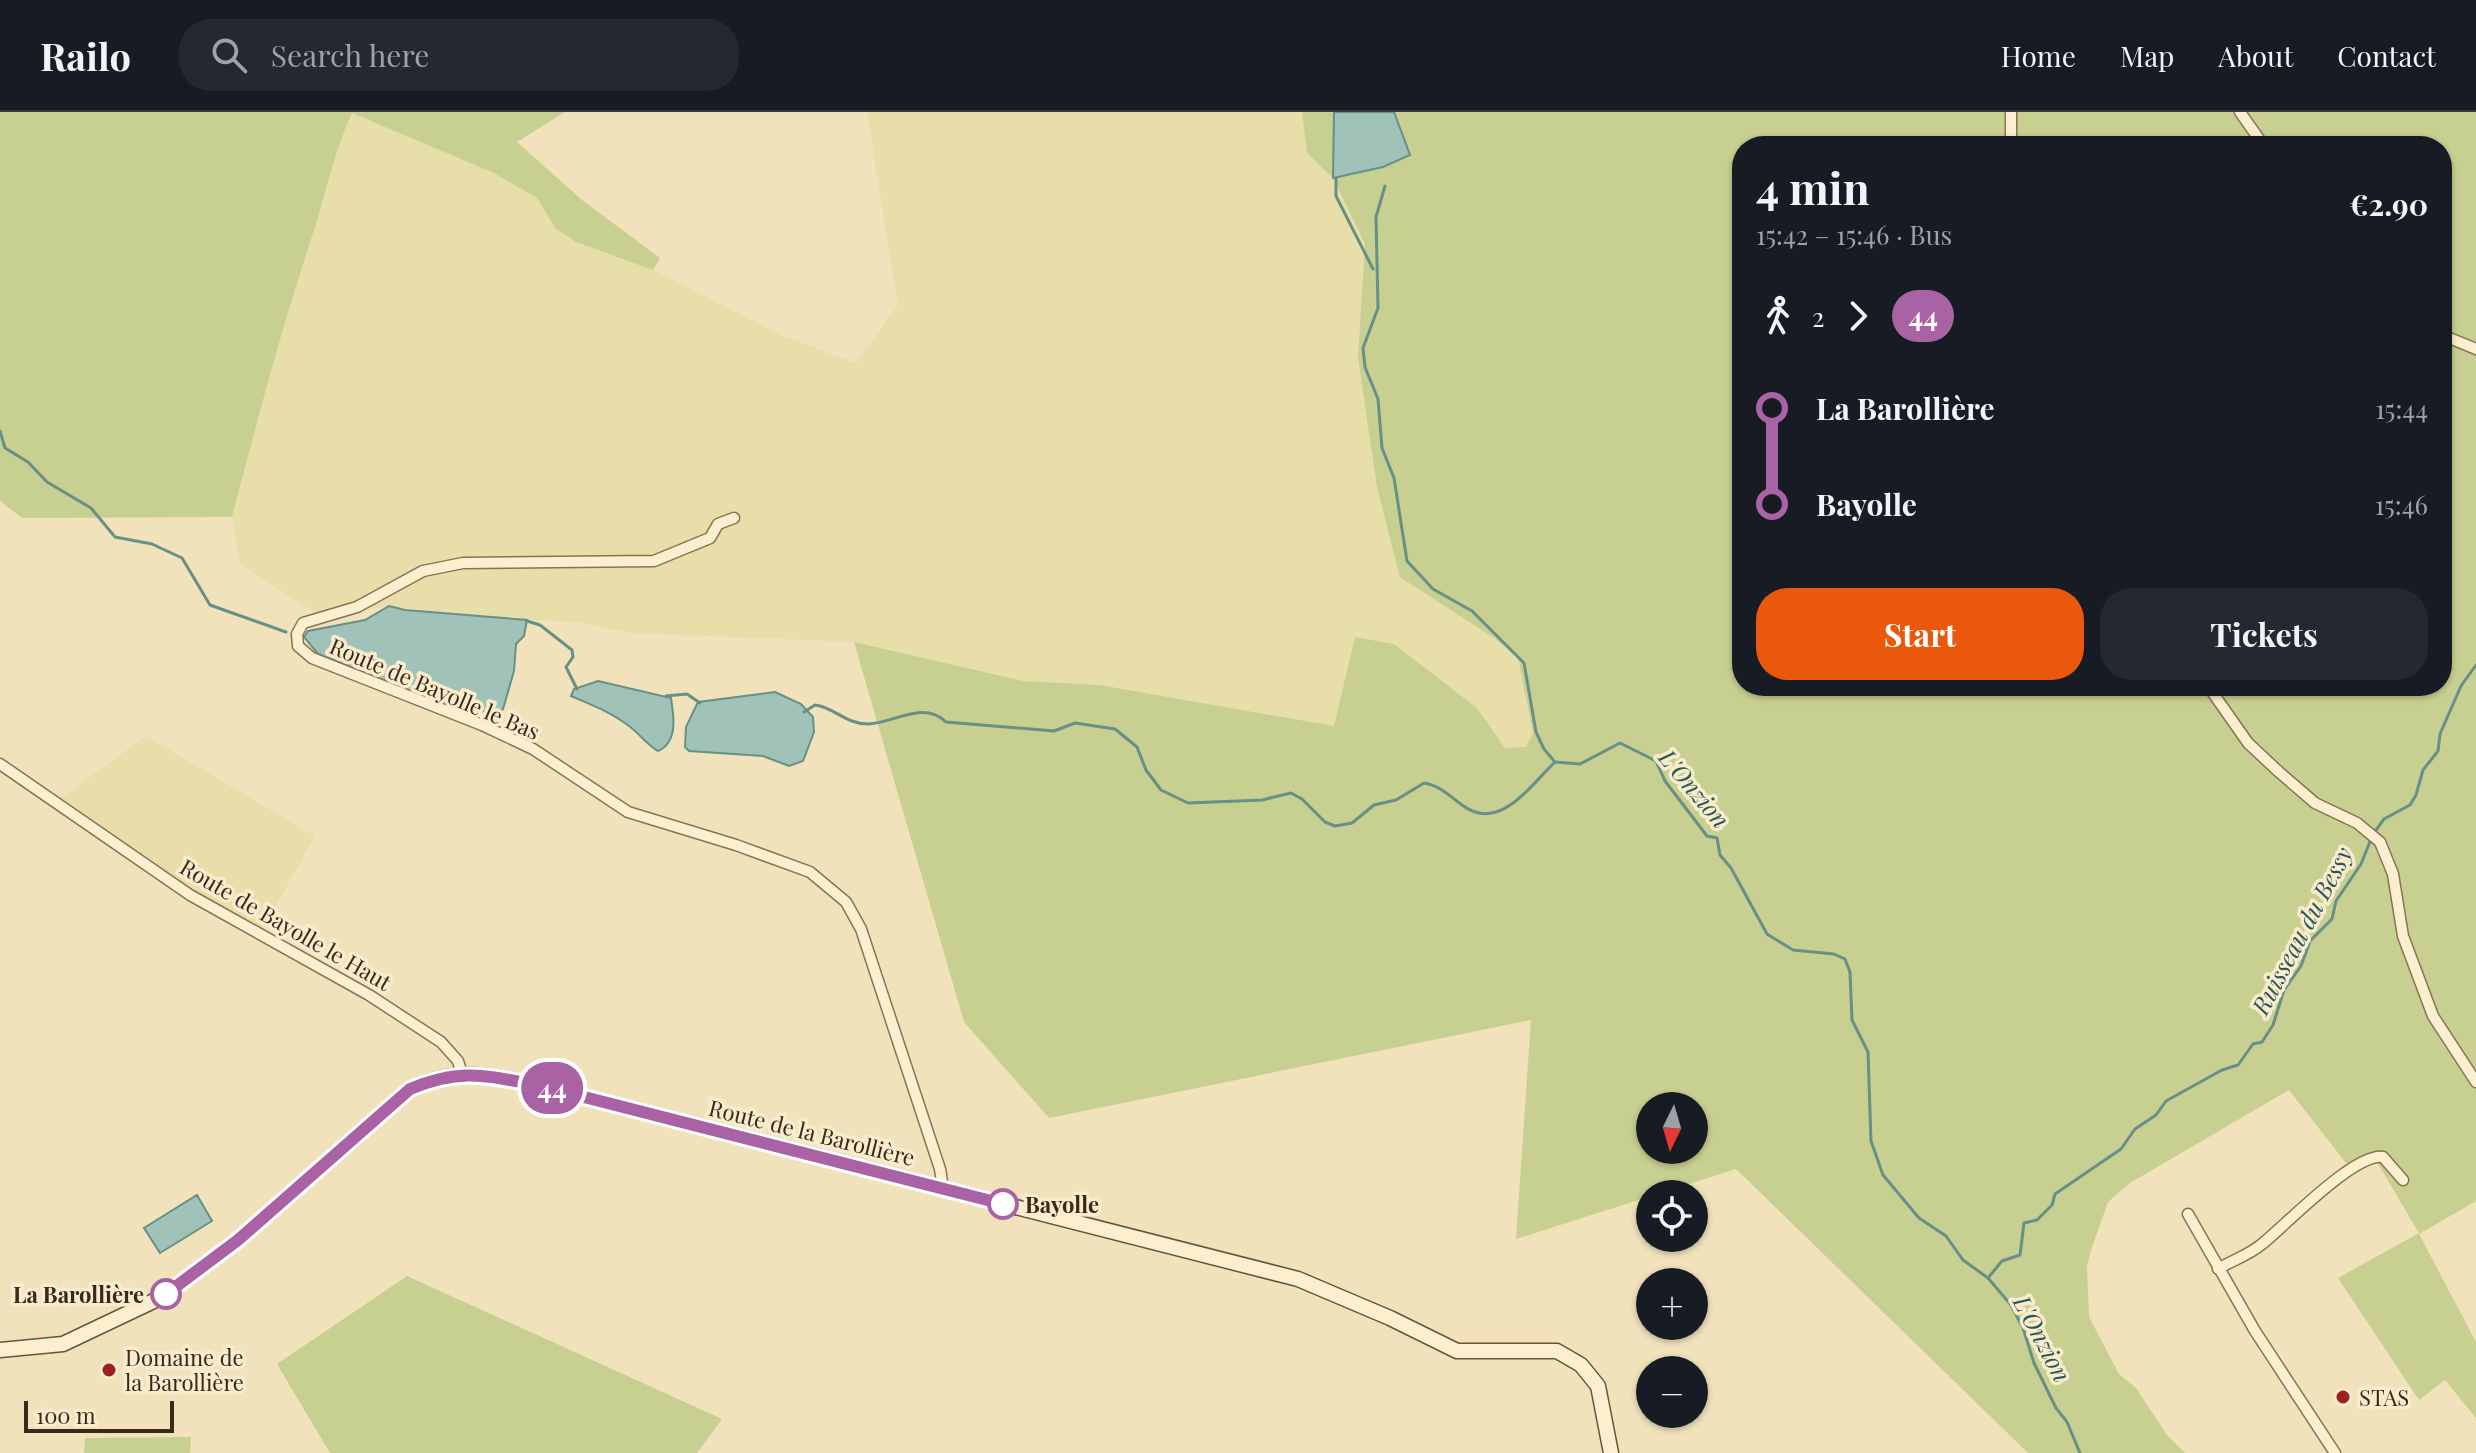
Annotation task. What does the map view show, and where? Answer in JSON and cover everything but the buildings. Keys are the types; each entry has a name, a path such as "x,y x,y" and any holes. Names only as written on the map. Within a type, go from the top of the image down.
{"main road":[{"name":"Route de la Barollière","path":"0,1350 63,1344 159,1299 238,1240 410,1089 442,1075 462,1074 541,1086 1298,1279 1390,1318 1457,1351 1557,1351 1581,1365 1598,1386 1611,1453"}],"street":[{"path":"2011,112 2011,136"},
{"path":"2240,112 2257,136"},
{"path":"2452,339 2476,349"},
{"name":"Route de Bayolle le Bas","path":"734,518 718,524 710,538 654,561 463,563 423,571 357,607 303,623 297,634 298,646 312,658 533,749 628,812 736,845 810,872 846,902 861,929 940,1169 943,1188"},
{"path":"2215,696 2248,743 2279,772 2315,803 2357,823 2380,842 2393,874 2403,936 2433,1016 2476,1082"},
{"name":"Route de Bayolle le Haut","path":"0,764 190,895 369,995 441,1042 458,1061 462,1074"},
{"path":"2218,1269 2260,1246 2348,1171 2368,1159 2383,1157 2403,1180"},
{"path":"2188,1214 2218,1269 2335,1453"}],"shaded area":[{"path":"867,112 1302,112 1307,153 1333,178 1365,244 1358,358 1494,638 1518,658 1533,733 1526,747 1505,748 1477,708 1394,644 1355,637 1335,726 1100,685 1023,681 854,642 631,633 576,622 467,616 389,606 322,617 240,564 232,517 284,317 310,244 331,162 352,113 494,173 537,198 556,229 576,242 653,270 783,336 856,363 898,305"},
{"path":"146,736 315,836 260,934 57,801"}],"green space":[{"path":"0,112 565,112 517,142 582,200 660,258 653,270 576,242 556,229 537,198 494,173 352,113 268,381 232,517 22,518 0,501"},
{"path":"1302,112 2476,112 2476,1201 2419,1234 2476,1342 2476,1418 2445,1380 2419,1400 2338,1278 2419,1233 2377,1162 2346,1163 2289,1090 2130,1183 2108,1202 2091,1250 2087,1266 2089,1317 2119,1374 2136,1388 2167,1435 2185,1453 2028,1453 1736,1169 1701,1180 1636,1180 1636,1201 1516,1239 1531,1020 1049,1118 964,1022 854,642 1023,681 1100,685 1334,726 1355,637 1394,644 1477,708 1505,748 1526,747 1533,733 1518,658 1494,638 1400,577 1377,487 1358,358 1365,244 1333,178 1307,153"},
{"path":"407,1276 722,1419 697,1453 330,1453 277,1364"},
{"path":"191,1437 190,1453 84,1453 85,1438"}],"water":[{"path":"1334,112 1394,112 1410,155 1383,167 1333,178"},
{"path":"389,606 527,620 524,636 516,644 514,671 503,709 497,713 453,708 318,654 304,637 308,631 365,620"},
{"path":"598,681 671,698 673,728 669,742 658,751 615,717 571,696 574,689"},
{"path":"775,692 801,704 813,717 814,732 803,761 789,766 763,756 689,751 685,747 686,727 698,702"},
{"path":"197,1195 212,1221 160,1253 144,1228"}],"waterway":[{"name":"L'Onzion","path":"1336,178 1336,196 1373,269"},
{"name":"L'Onzion","path":"1385,186 1376,217 1378,308 1363,348 1365,367 1378,399 1382,448 1394,478 1407,561 1433,589 1472,611 1524,663 1536,732 1555,762 1580,764 1620,743 1656,761 1665,781 1707,836 1717,838 1720,855 1731,868 1767,934 1793,950 1834,954 1845,959 1850,972 1852,1020 1868,1052 1871,1141 1883,1175 1919,1218 1946,1236 1963,1260 1988,1278 2011,1305 2023,1328 2034,1363 2056,1408 2067,1422 2080,1453"},
{"path":"0,431 5,448 28,462 47,482 91,508 115,537 152,544 182,558 210,605 286,632"},
{"path":"527,621 540,625 572,650 573,657 566,667 577,689"},
{"name":"Ruisseau du Bessy","path":"2376,830 2384,819 2410,805 2423,770 2438,751 2440,734 2461,686 2476,665"},
{"path":"666,696 687,694 700,703"},
{"path":"804,712 815,705 868,724 908,714 928,713 946,722 1054,731 1075,723 1115,729 1137,747 1146,770 1161,790 1188,803 1262,800 1291,793 1302,799 1325,822 1335,826 1352,823 1374,805 1396,800 1424,783 1439,788 1476,812 1488,814 1513,803 1555,762"},
{"name":"Ruisseau du Bessy","path":"1988,1278 2002,1261 2020,1255 2024,1223 2037,1220 2052,1205 2055,1194 2121,1149 2135,1129 2156,1115 2166,1101 2222,1070 2238,1065 2253,1044 2262,1042 2273,1025 2284,990 2301,966 2310,941 2332,919 2336,901 2361,864 2371,839"}],"bus line":[{"name":"44","path":"166,1294 238,1240 410,1089 442,1075 476,1074 541,1086 1003,1204"}],"place":[{"name":"Bayolle","path":"1003,1204"},
{"name":"La Barollière","path":"166,1294"},
{"name":"Domaine de la Barollière","path":"109,1370"},
{"name":"STAS","path":"2343,1397"}]}
